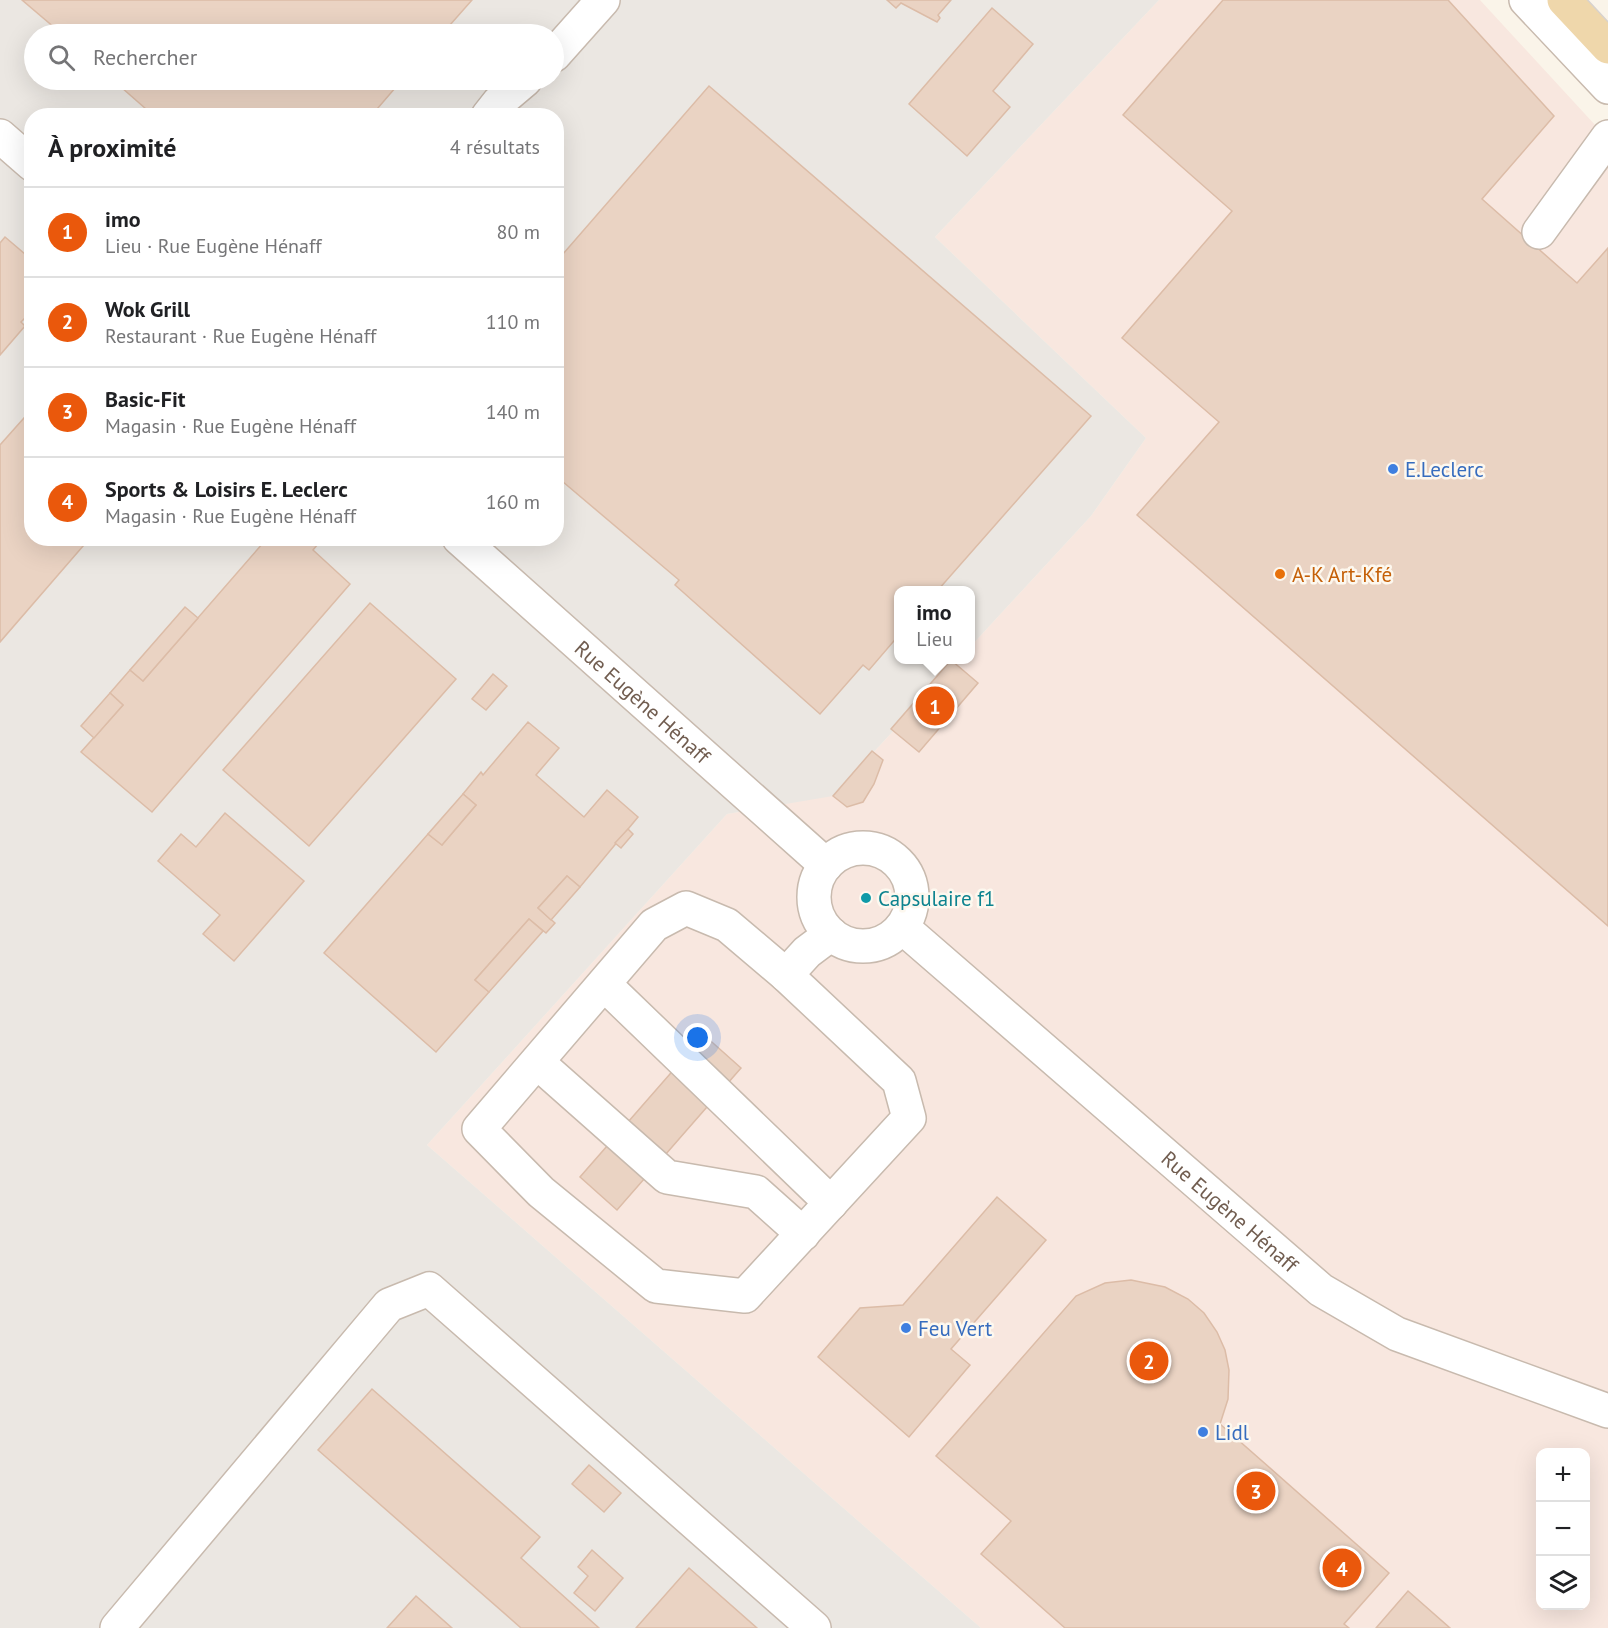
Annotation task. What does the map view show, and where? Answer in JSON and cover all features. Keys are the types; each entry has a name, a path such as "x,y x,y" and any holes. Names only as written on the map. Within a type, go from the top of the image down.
{"main road":[{"path":"1564,0 1608,47"}],"street":[{"path":"564,44 603,0"},
{"path":"1526,0 1608,87"},
{"path":"495,108 514,90"},
{"path":"0,136 24,157"},
{"path":"1539,232 1608,137"},
{"name":"Rue Eugène Hénaff","path":"468,546 826,865"},
{"path":"852,849 874,850 895,859 905,871 911,884 912,899 909,914 902,927 891,938 876,945 860,946 845,942 831,934 823,925 815,901 815,888 826,865 837,855 852,849"},
{"path":"686,908 727,925 786,975 899,1081 909,1118 745,1296 656,1286 541,1192 480,1129 654,925 686,908"},
{"name":"Rue Eugène Hénaff","path":"902,927 1322,1290 1397,1334 1608,1411"},
{"path":"786,975 807,952 831,934"},
{"path":"604,984 831,1203"},
{"path":"537,1062 667,1178 756,1192 803,1234"},
{"path":"117,1628 389,1305 429,1289 814,1628"}],"shaded area":[{"path":"0,0 1159,0 935,237 1146,438 1091,516 975,642 975,586 894,586 894,664 955,664 833,796 727,814 427,1145 981,1628 0,1628"},
{"path":"1159,0 1480,0 1608,139 1608,1628 981,1628 427,1145 727,814 834,795 955,664 975,664 975,642 1091,516 1146,438 935,237"}],"building":[{"path":"22,0 472,0 451,24 50,24"},
{"path":"887,0 951,0 938,15 940,18 937,22 901,3 896,8"},
{"name":"E.Leclerc","path":"1223,0 1448,0 1554,116 1482,199 1577,283 1608,248 1608,926 1137,515 1219,422 1122,338 1232,211 1123,115"},
{"path":"992,8 1033,44 993,91 1010,107 967,156 909,104"},
{"path":"709,86 1091,416 942,586 894,586 894,641 869,670 863,665 820,714 675,585 679,580 564,483 564,253"},
{"path":"124,90 393,90 378,108 145,108"},
{"path":"5,237 24,253 24,319 21,322 24,327 0,355 0,243"},
{"path":"24,418 24,546 83,546 0,642 0,445"},
{"path":"260,546 316,546 313,550 350,584 152,812 81,752 123,705 110,693 130,670 143,681"},
{"path":"370,603 456,679 309,846 223,770"},
{"path":"185,607 198,618 143,681 130,670"},
{"path":"948,664 956,664 978,683 919,752 891,729"},
{"path":"493,674 507,686 486,710 472,699"},
{"path":"110,693 123,705 94,738 81,726"},
{"path":"528,722 559,748 536,775 584,817 607,790 638,817 580,887 567,876 538,908 555,923 546,933 529,919 475,980 489,992 436,1052 324,953 428,834 442,845 476,805 463,794 481,772 483,775"},
{"path":"872,751 883,760 874,784 863,802 847,807 833,796"},
{"path":"463,794 476,805 442,845 428,834"},
{"path":"225,813 304,881 234,961 203,934 220,915 158,861 181,834 196,847"},
{"path":"628,829 633,834 621,848 615,843"},
{"path":"567,876 580,887 551,920 538,908"},
{"path":"529,919 543,931 489,992 475,980"},
{"path":"704,1035 741,1068 617,1210 580,1177"},
{"name":"Feu Vert","path":"997,1197 1046,1240 951,1349 970,1365 909,1437 818,1357 860,1308 903,1305"},
{"path":"1131,1280 1165,1287 1188,1299 1204,1313 1217,1332 1225,1350 1229,1370 1228,1399 1220,1424 1389,1573 1344,1624 1349,1628 1065,1628 981,1554 1011,1521 936,1456 1076,1296 1105,1283"},
{"path":"372,1389 540,1537 521,1558 599,1628 521,1628 318,1450"},
{"path":"589,1465 621,1493 604,1512 572,1484"},
{"path":"592,1550 623,1578 595,1611 574,1593 588,1576 578,1567"},
{"path":"689,1568 757,1628 636,1628"},
{"path":"1408,1591 1450,1628 1376,1628"},
{"path":"416,1596 452,1628 387,1628"}],"place":[{"name":"E.Leclerc","path":"1393,469"},
{"name":"A-K Art-Kfé","path":"1280,574"},
{"name":"imo","path":"935,706"},
{"name":"Capsulaire f1","path":"866,898"},
{"name":"Feu Vert","path":"906,1328"},
{"name":"Wok Grill","path":"1149,1361"},
{"name":"Lidl","path":"1203,1432"},
{"name":"Basic-Fit","path":"1256,1491"},
{"name":"Sports & Loisirs E. Leclerc","path":"1342,1568"}]}
